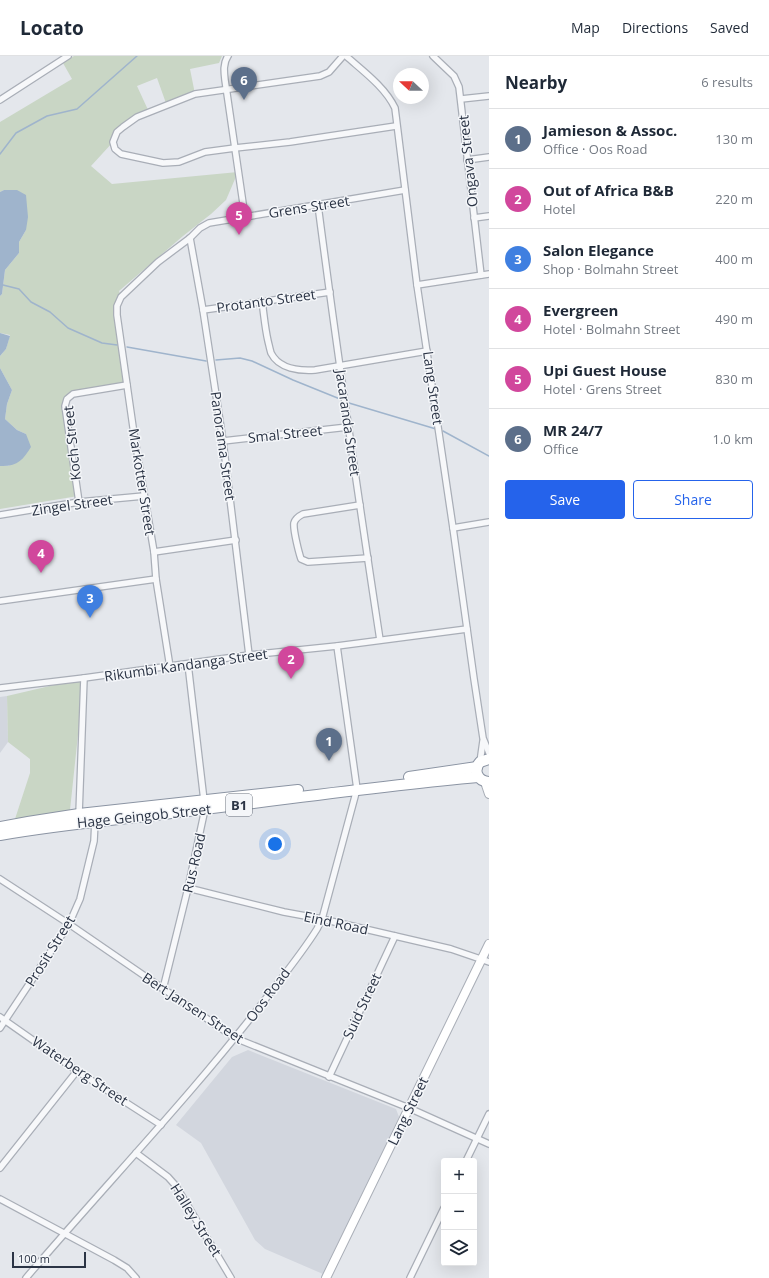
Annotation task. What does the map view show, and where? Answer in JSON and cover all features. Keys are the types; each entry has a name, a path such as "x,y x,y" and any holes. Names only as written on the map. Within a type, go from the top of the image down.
{"highway":[{"name":"Hage Geingob Street","path":"0,835 205,805 483,771"},
{"name":"Hage Geingob Street","path":"0,828 79,814 205,805"}],"street":[{"path":"0,100 59,58 68,56"},
{"path":"228,56 224,68 245,217"},
{"path":"345,56 329,72 320,76 195,94 137,117 117,132 113,142 115,149 120,154 163,163 179,162 205,152 290,142 396,126"},
{"name":"Lang Street","path":"345,56 380,87 395,108 396,126 406,190 417,285 483,738 483,771 489,794"},
{"name":"Ongava Street","path":"433,56 454,76 459,87 481,275"},
{"path":"461,99 489,96"},
{"path":"467,160 489,157"},
{"name":"Grens Street","path":"121,297 158,262 190,238 200,228 209,223 406,190"},
{"name":"Jacaranda Street","path":"318,205 341,365 348,427 380,640"},
{"path":"474,218 489,216"},
{"name":"Panorama Street","path":"190,238 203,310 223,441 249,655"},
{"path":"417,285 489,274"},
{"name":"Protanto Street","path":"203,310 330,292"},
{"name":"Markotter Street","path":"121,297 117,315 134,434 154,552 156,579 170,667"},
{"path":"262,301 265,328 271,353 280,362 290,368 315,370 427,351"},
{"name":"Koch Street","path":"79,502 65,406 67,399 73,394 127,385"},
{"name":"Smal Street","path":"223,441 348,427"},
{"name":"Zingel Street","path":"0,515 79,502 144,496"},
{"path":"360,506 303,514 297,518 294,523 301,559 308,562 368,558"},
{"path":"453,528 489,522"},
{"path":"154,552 236,540"},
{"path":"0,601 156,579"},
{"name":"Rikumbi Kandanga Street","path":"0,688 170,667 249,655 337,646 467,629"},
{"name":"Oos Road","path":"26,1278 64,1233 161,1125 235,1038 318,929 322,919 356,786 337,646"},
{"name":"Rus Road","path":"163,989 188,888 205,805 188,664"},
{"path":"79,814 84,678"},
{"name":"Lang Street","path":"483,738 489,753"},
{"name":"Prosit Street","path":"0,1028 3,1019 69,924 80,900 94,841 94,821"},
{"name":"Bert Jansen Street","path":"0,879 69,924 235,1038 409,1108 489,1144"},
{"name":"Eind Road","path":"188,888 284,912 322,919 451,949 486,960"},
{"name":"Suid Street","path":"329,1077 395,936"},
{"name":"Lang Street","path":"328,1277 409,1108 486,960 489,944"},
{"name":"Waterberg Street","path":"3,1019 77,1071 161,1125"},
{"path":"0,1168 77,1071"},
{"path":"468,1158 489,1114"},
{"name":"Halley Street","path":"136,1153 168,1177 176,1186 231,1278"},
{"path":"0,1199 114,1260 134,1277"},
{"path":"410,1278 441,1214"}],"shaded area":[{"path":"7,696 8,742 0,753 0,697"},
{"path":"248,1050 396,1109 399,1117 323,1274 265,1249 255,1240 201,1143 176,1125 232,1057"}],"green space":[{"path":"74,56 222,56 219,63 190,69 195,94 167,106 157,78 137,86 149,112 123,127 113,142 91,166 112,184 238,172 226,200 119,291 121,297 117,306 127,385 73,394 67,399 78,496 0,509 0,466 9,466 26,434 17,430 5,419 7,404 12,390 0,368 0,356 6,349 10,335 0,333 0,296 2,294 5,270 19,253 19,242 26,230 4,190 0,192 0,122 72,79 63,63"},
{"path":"84,678 70,810 15,819 30,773 30,759 8,742 7,696"}],"water":[{"path":"4,190 17,190 26,195 28,217 26,230 19,242 19,253 5,270 2,294 0,296 0,192"},
{"path":"0,333 10,336 6,349 0,356"},
{"path":"0,368 12,390 7,404 5,419 17,430 26,434 31,447 19,462 6,466 0,466"}],"waterway":[{"path":"0,154 16,133 47,116 77,109 137,56"},
{"path":"3,285 19,289 31,302 50,312 68,328 102,343 117,345"},
{"path":"127,347 206,361"},
{"path":"216,360 240,358 252,361 340,399"},
{"path":"349,403 436,429"},
{"path":"443,431 489,456"}],"place":[{"name":"MR 24/7","path":"244,100"},
{"name":"Upi Guest House","path":"239,235"},
{"name":"Evergreen","path":"41,573"},
{"name":"Salon Elegance","path":"90,618"},
{"name":"Out of Africa B&B","path":"291,679"},
{"name":"Jamieson & Assoc.","path":"329,761"}]}
